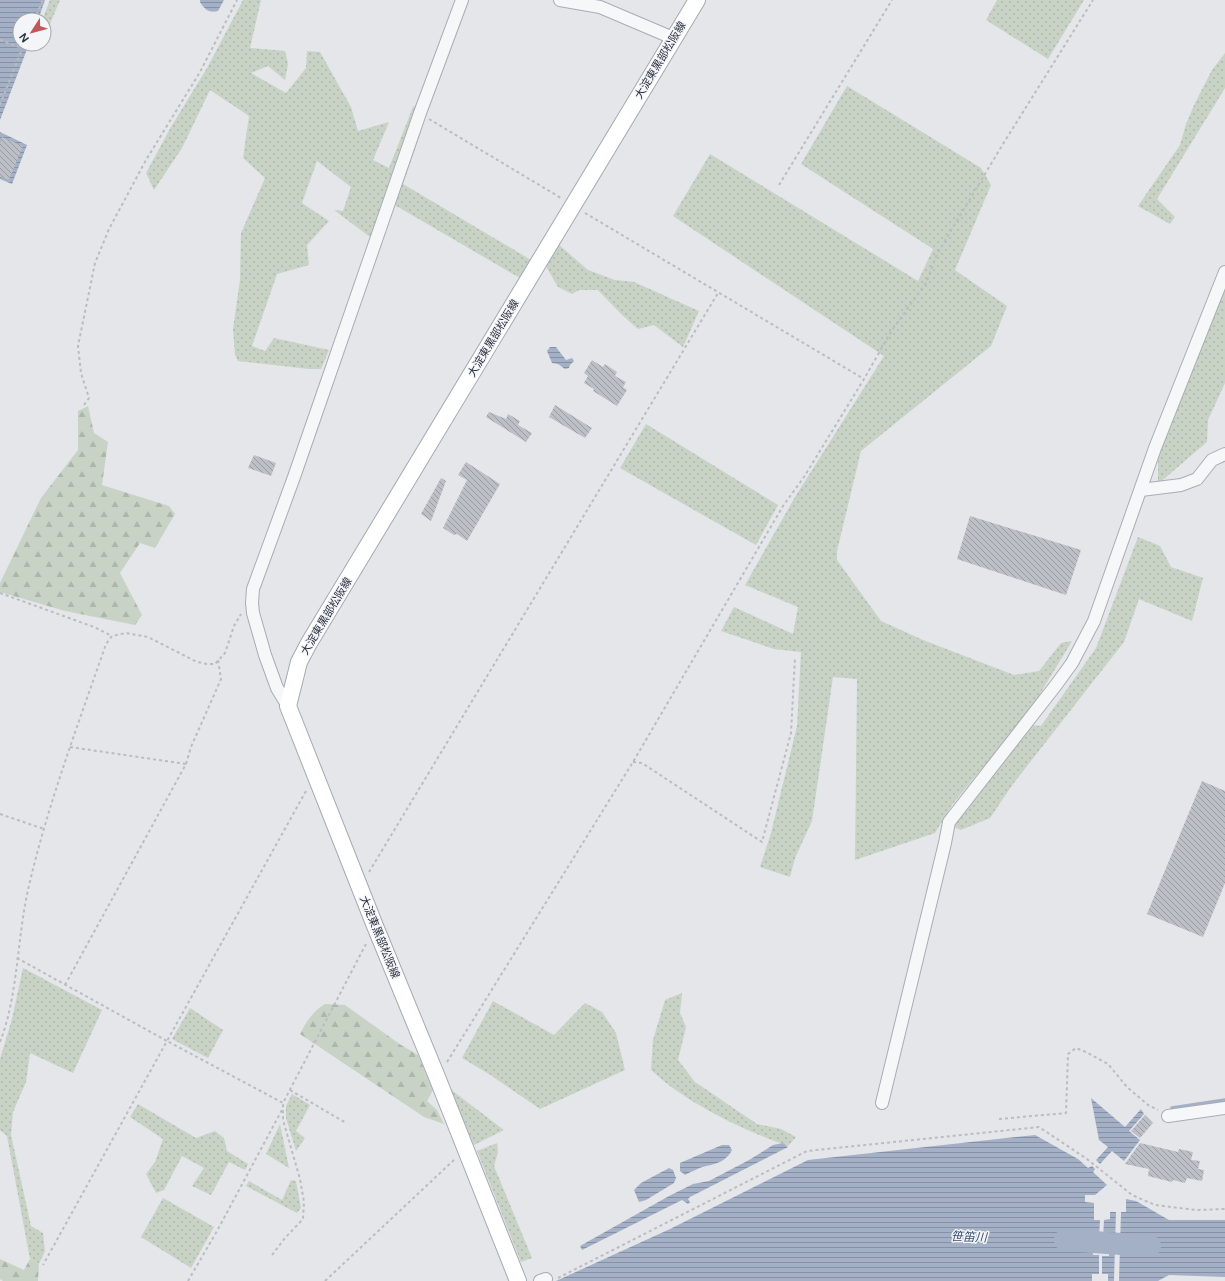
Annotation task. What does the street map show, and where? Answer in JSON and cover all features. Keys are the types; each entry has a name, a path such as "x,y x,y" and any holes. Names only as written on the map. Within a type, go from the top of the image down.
{"main road":[{"name":"大淀東黒部松阪線","path":"518,1281 438,1077 378,932 288,706 299,662 309,643 697,0"}],"street":[{"path":"288,706 277,688 265,655 253,613 253,589 420,113 462,0"},
{"path":"560,0 600,7 674,38"},
{"path":"882,1103 949,822 1056,685 1083,645 1094,621 1155,448 1225,272"},
{"path":"1141,490 1181,485 1186,483 1197,478 1212,460 1225,454"},
{"path":"1168,1116 1225,1108"}],"path":[{"path":"37,12 42,0"},
{"path":"84,405 89,398 81,373 78,346 95,264 109,229 146,160 200,72 237,0"},
{"path":"780,185 892,0"},
{"path":"438,1077 633,762 783,506 804,477 892,330 926,283 937,254 1003,144 1093,0"},
{"path":"0,40 12,44"},
{"path":"0,105 20,52"},
{"path":"0,94 4,95"},
{"path":"420,113 718,293 864,379"},
{"path":"360,887 718,293"},
{"path":"0,593 94,627 112,636 126,633 148,637 197,662 206,664 215,664 225,653 234,626 244,609 252,603"},
{"path":"0,1042 4,1032 28,891 44,829 70,747 106,644 112,636"},
{"path":"633,762 642,763 762,842 791,733 795,657"},
{"path":"65,985 186,764 191,747 221,679 218,660"},
{"path":"70,747 186,764"},
{"path":"43,1265 308,787 317,780"},
{"path":"0,814 44,829"},
{"path":"272,1255 285,1238 303,1219 304,1202 300,1178 283,1120 283,1103 370,935 378,932"},
{"path":"17,958 283,1103"},
{"path":"0,1031 4,1032"},
{"path":"998,1119 1066,1113 1068,1054 1076,1048 1108,1064 1126,1087 1148,1105 1168,1116"},
{"path":"290,1090 346,1123"},
{"path":"188,1281 217,1232 283,1108"},
{"path":"546,1280 807,1151 1039,1127 1087,1159 1132,1195 1155,1204 1196,1210 1225,1209"},
{"path":"325,1281 457,1157 468,1153"}],"green space":[{"path":"50,0 60,0 52,19 52,12 45,12"},
{"path":"243,0 261,0 250,48 285,51 288,64 285,80 268,66 251,73 286,93 306,68 307,51 320,52 351,107 358,131 389,122 373,160 389,168 413,107 420,104 393,181 370,237 334,210 343,211 351,187 317,161 302,203 329,221 307,245 309,265 277,274 252,346 265,351 274,338 329,350 321,369 238,361 235,355 233,329 240,280 241,233 265,178 243,158 249,116 210,90 182,148 154,190 146,173 171,127 207,68"},
{"path":"997,0 1084,0 1048,59 986,20"},
{"path":"1225,53 1225,88 1157,199 1175,217 1170,224 1138,206 1180,145 1186,124 1195,103 1212,70"},
{"path":"847,86 981,168 991,185 955,270 1007,306 991,346 861,451 837,551 837,560 881,621 923,640 1014,675 1039,671 1061,643 1072,641 1032,707 952,805 935,833 855,860 857,679 833,677 812,821 795,858 790,877 760,867 771,833 797,726 801,652 774,649 721,631 734,607 793,634 798,607 745,585 795,497 884,356 673,216 710,154 918,281 933,249 801,164"},
{"path":"418,127 421,132 403,184 531,260 520,278 393,204"},
{"path":"558,244 588,270 615,280 634,282 699,311 683,347 654,325 638,329 598,290 579,290 572,294 558,287 547,268 547,262"},
{"path":"1225,285 1225,383 1208,420 1207,442 1158,484 1158,458"},
{"path":"88,406 94,433 108,442 102,485 169,506 175,514 155,548 140,543 120,573 142,615 135,625 65,611 0,592 0,583 41,498 78,450 78,411"},
{"path":"646,424 778,505 756,545 620,468"},
{"path":"1138,537 1160,546 1171,567 1203,578 1192,621 1139,599 1124,642 1013,784 990,818 961,830 952,826 1030,725 1041,726 1096,648"},
{"path":"23,968 102,1010 73,1073 30,1053 26,1082 13,1112 11,1135 31,1226 43,1233 45,1251 39,1264 30,1259 7,1136 0,1130 0,1059 12,1019"},
{"path":"682,993 680,1013 686,1027 678,1060 695,1082 757,1124 781,1129 796,1137 788,1146 734,1124 681,1094 651,1070 653,1040 665,1000"},
{"path":"493,1001 554,1035 585,1003 602,1012 616,1033 625,1070 540,1109 489,1074 462,1058"},
{"path":"325,1004 345,1005 401,1045 418,1055 433,1090 427,1101 437,1110 444,1124 424,1117 300,1034 310,1017"},
{"path":"190,1008 223,1030 208,1058 172,1039"},
{"path":"450,1089 504,1130 474,1145"},
{"path":"292,1094 310,1105 296,1131 305,1138 296,1151 286,1118 286,1106"},
{"path":"138,1104 196,1138 215,1131 224,1138 227,1151 248,1164 245,1170 229,1162 211,1195 192,1186 204,1168 182,1156 164,1190 156,1193 146,1174 155,1162 163,1139 130,1117"},
{"path":"280,1124 289,1168 266,1154"},
{"path":"497,1143 498,1152 494,1166 532,1258 521,1262 477,1151"},
{"path":"291,1180 296,1181 301,1208 297,1213 246,1186 249,1181 282,1200"},
{"path":"163,1198 214,1227 191,1268 141,1237"},
{"path":"0,1259 24,1270 30,1259 39,1264 38,1281 3,1281 0,1279"}],"water":[{"path":"0,0 45,0 41,12 12,12 12,52 26,52 0,120"},
{"path":"200,0 224,0 218,11 212,12 204,7"},
{"path":"0,132 27,145 12,184 0,179"},
{"path":"550,347 556,347 566,360 572,358 574,361 569,368 565,369 558,364 552,363 547,351"},
{"path":"1091,1098 1125,1127 1141,1109 1144,1114 1129,1131 1140,1140 1124,1161 1112,1151 1100,1164 1096,1160 1108,1147 1099,1140"},
{"path":"1035,1135 1078,1159 1088,1168 1092,1166 1095,1169 1093,1172 1107,1185 1095,1195 1085,1195 1085,1202 1094,1203 1094,1220 1100,1220 1099,1238 1094,1239 1093,1255 1099,1255 1099,1274 1092,1274 1092,1281 556,1281 670,1229 808,1160"},
{"path":"783,1143 788,1147 690,1197 688,1199 690,1202 688,1204 682,1200 582,1250 580,1246 669,1196 693,1184 709,1181 749,1160 773,1145"},
{"path":"722,1145 729,1145 732,1150 724,1159 685,1175 680,1171 680,1163"},
{"path":"669,1168 673,1170 676,1178 674,1183 646,1200 639,1202 634,1190 641,1183"},
{"path":"1126,1199 1136,1201 1169,1220 1225,1220 1225,1277 1169,1275 1158,1281 1119,1281 1121,1212 1126,1212"},
{"path":"1110,1212 1116,1212 1114,1281 1108,1281 1108,1274 1102,1274 1102,1256 1109,1256 1109,1239 1103,1239 1104,1220 1110,1219"}],"building":[{"path":"2,137 23,146 9,180 0,177 0,143"},
{"path":"592,360 603,367 605,364 617,372 615,376 626,382 623,387 627,390 617,406 593,391 594,389 584,383 588,376 584,373"},
{"path":"555,405 592,428 585,438 549,417"},
{"path":"489,412 506,419 508,414 520,421 518,425 532,433 526,442 486,417"},
{"path":"254,455 276,463 271,476 248,468"},
{"path":"466,462 500,484 467,541 457,534 454,535 443,528 467,480 458,475"},
{"path":"441,478 446,481 431,521 421,514"},
{"path":"970,516 1081,550 1066,595 957,559"},
{"path":"1202,781 1225,791 1225,883 1203,937 1147,914"},
{"path":"1145,1115 1153,1123 1140,1138 1131,1131"},
{"path":"1140,1143 1178,1152 1179,1149 1193,1152 1191,1160 1200,1161 1198,1169 1204,1170 1202,1181 1187,1178 1185,1183 1173,1180 1172,1182 1148,1176 1149,1169 1125,1164"}],"waterway":[{"path":"1172,1108 1225,1100"},
{"name":"笹笛川","path":"1065,1240 1150,1246"}]}
